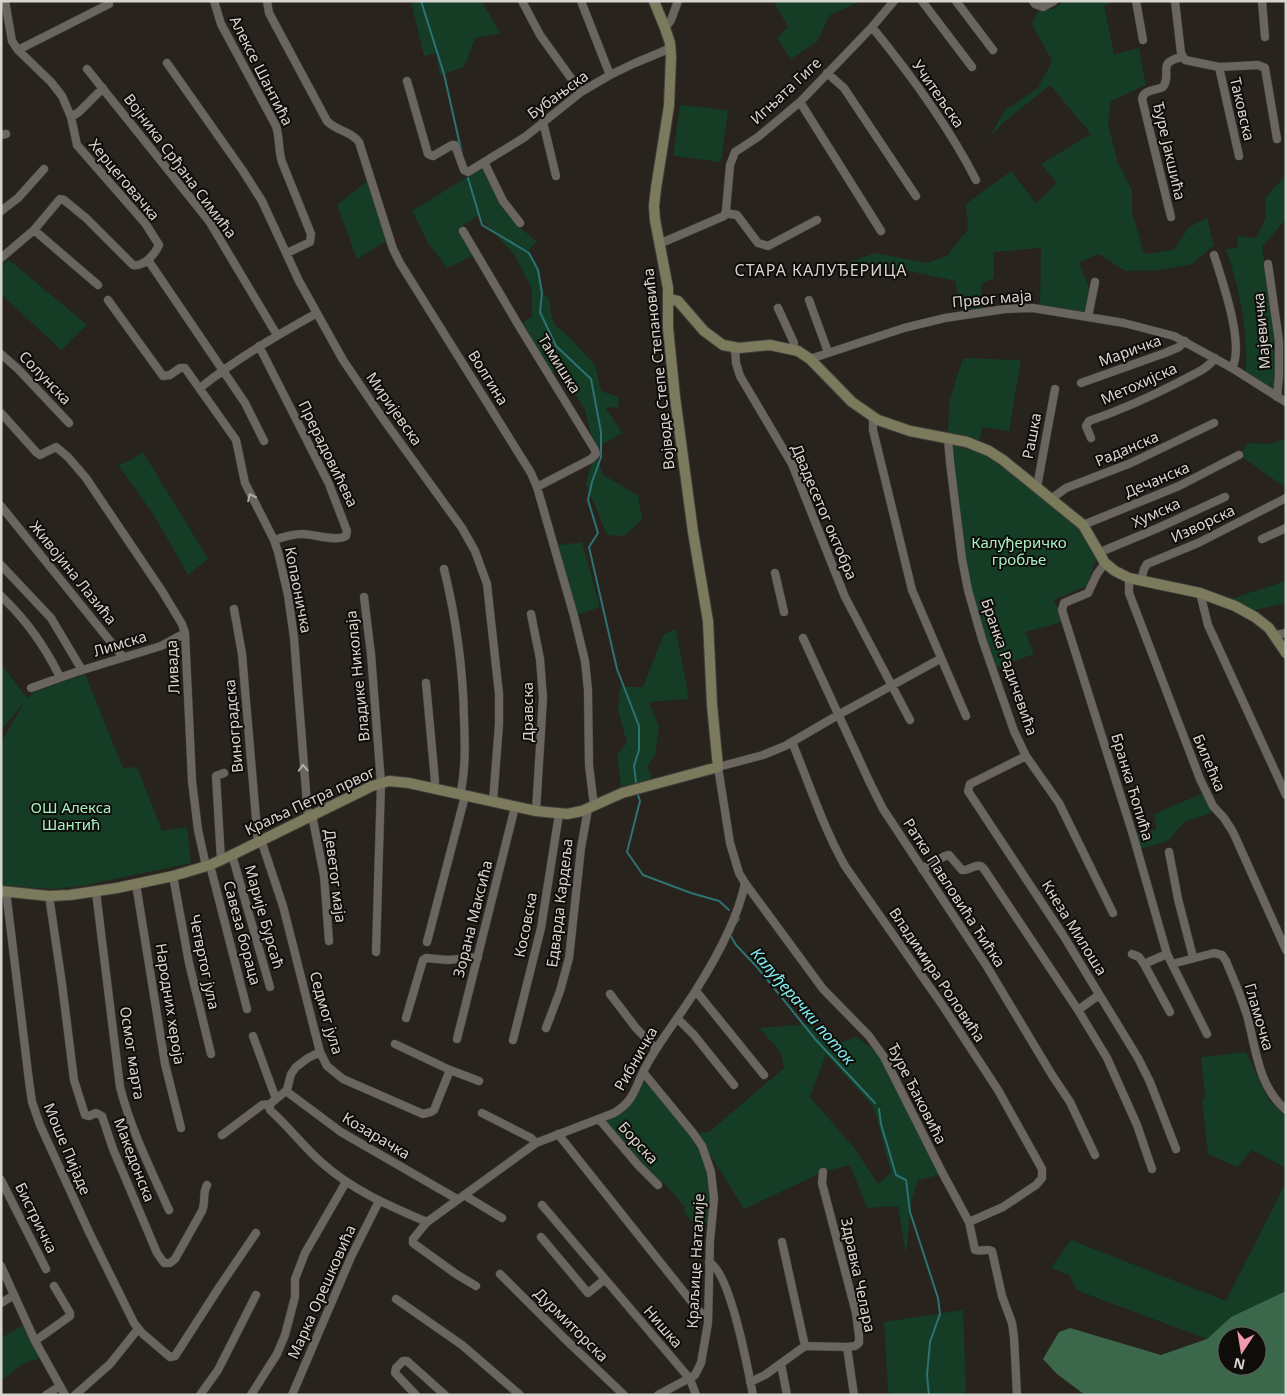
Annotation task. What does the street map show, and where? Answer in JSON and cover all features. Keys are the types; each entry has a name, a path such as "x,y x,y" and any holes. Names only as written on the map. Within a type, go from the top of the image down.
{"street":[{"name":"Херцеговачка","path":"5,1 10,36 18,50 58,90 71,116 77,145 145,223 158,242 158,249 148,260"},
{"name":"Алексе Шантића","path":"214,1 221,24 276,126 280,139 282,162 311,234 310,242 287,253"},
{"name":"Волгина","path":"267,1 269,13 327,121 349,133 359,142 393,249 400,263 531,472 574,616 585,661 588,690 591,808"},
{"path":"522,1 544,41 581,92"},
{"path":"581,1 610,75"},
{"name":"Војводе Степе Степановића","path":"654,1 671,48 670,100 654,206 655,229 667,279 669,299 667,320 675,397 693,532 709,630 712,705 718,767"},
{"path":"665,28 671,20 678,1"},
{"name":"Игњата Гиге","path":"726,213 730,166 733,155 800,102 872,27 894,1"},
{"path":"922,1 972,67"},
{"path":"956,1 993,50"},
{"path":"1033,1 1043,7 1054,1"},
{"path":"1136,1 1143,40"},
{"path":"1175,1 1182,57 1188,61 1219,67 1258,65 1265,68 1277,139"},
{"path":"1262,1 1265,37"},
{"path":"18,50 109,4"},
{"name":"Учитељска","path":"872,27 912,78 945,125 976,180"},
{"name":"Бубањска","path":"407,81 428,154 433,156 452,145 456,145 466,172 468,172 525,137 581,92 635,62 671,48"},
{"name":"Ђуре Јакшића","path":"1171,217 1142,99 1147,92 1163,87 1166,81 1165,70 1167,64 1172,60 1182,57"},
{"name":"Миријевска","path":"167,63 243,170 271,219 299,281 361,388 462,528 475,551 485,577 499,694 499,724 493,802"},
{"name":"Таковска","path":"1219,67 1239,156"},
{"name":"Војника Срђана Симића","path":"87,69 209,221 277,335"},
{"path":"827,73 844,88 916,196"},
{"path":"71,116 79,112 103,88"},
{"path":"800,102 881,231"},
{"path":"543,122 556,176"},
{"path":"484,162 503,202 520,223"},
{"path":"1,210 18,198 44,169"},
{"path":"1,258 34,230 56,202 62,199 86,218 133,265 140,265 148,260 245,403 264,442"},
{"path":"659,244 722,218 726,213 737,215 758,243 768,246 817,220"},
{"path":"34,230 98,285"},
{"name":"Тамишка","path":"464,231 519,326 595,450 596,454 591,459 537,487"},
{"path":"1214,255 1226,290 1234,327 1236,356 1232,368"},
{"name":"Мајевичка","path":"1268,264 1279,341 1279,383 1277,396"},
{"path":"1088,317 1094,282"},
{"path":"669,299 678,301 704,331 724,344 735,348 770,344 792,348 810,359 847,398 873,416 910,431 967,442 989,451 1084,525 1098,553 1105,563 1115,571 1129,578 1214,597 1246,612 1280,634 1286,653"},
{"name":"Копаоничка","path":"108,300 163,376 170,375 178,369 183,368 186,370 236,440 245,483 274,540 288,594 294,638 310,816"},
{"path":"809,300 828,352"},
{"path":"778,308 794,342 792,348"},
{"name":"Првог маја","path":"810,359 912,326 945,318 972,313 1033,308 1124,323 1168,334 1215,358 1286,402"},
{"path":"200,388 223,369 277,335 317,313"},
{"name":"Маричка","path":"1081,383 1179,348 1185,341"},
{"name":"Прерадовићева","path":"259,346 329,484 347,531 346,536 340,539 304,534 284,536 274,540"},
{"name":"Двадесетог октобра","path":"735,348 737,369 792,464 845,597 910,720"},
{"name":"Солунска","path":"1,354 69,423"},
{"name":"Метохијска","path":"1091,438 1086,426 1089,421 1138,403 1198,372 1212,363 1215,358"},
{"name":"Рашка","path":"1037,488 1055,389"},
{"name":"Ливада","path":"1,413 40,455 56,447 68,457 86,478 162,590 182,624 185,633 192,781 198,830 208,865"},
{"path":"873,416 873,430 912,590 966,716"},
{"name":"Раданска","path":"1051,500 1066,488 1131,463 1214,423"},
{"name":"Бранка Радичевића","path":"948,439 968,590 982,639 1014,732 1026,756 1059,803 1113,913"},
{"name":"Дечанска","path":"1084,525 1180,486 1239,455"},
{"name":"Хумска","path":"1098,553 1225,497"},
{"name":"Изворска","path":"1141,581 1147,564 1215,535 1286,498"},
{"name":"Живојина Лазића","path":"1,506 123,657"},
{"path":"1262,539 1286,528"},
{"name":"Бранка Ћопића","path":"1105,563 1097,574 1088,593 1064,603 1062,610 1133,835 1167,954 1207,1034"},
{"path":"1,565 50,618 82,670"},
{"path":"427,942 463,795 465,759 463,690 456,621 444,569"},
{"path":"775,573 784,612"},
{"name":"Билећка","path":"1129,578 1129,593 1200,779 1212,806 1224,818 1233,832 1286,950"},
{"path":"1200,593 1208,625 1286,795"},
{"path":"1,596 18,612 36,634 60,677"},
{"name":"Владике Николаја","path":"364,597 371,654 381,783 376,952"},
{"name":"Виноградска","path":"234,609 242,654 260,841"},
{"name":"Дравска","path":"531,614 540,659 543,698 536,811"},
{"name":"Лимска","path":"31,688 60,677 161,646 185,633"},
{"name":"Ратка Павловића Ћићка","path":"803,638 883,809 986,965 1070,1102 1095,1155"},
{"path":"718,767 763,755 792,742 940,659"},
{"path":"426,683 435,781 434,789"},
{"name":"Владимира Роловића","path":"792,742 827,831 845,866 943,1006 998,1090 1042,1169 1042,1178 1039,1182 1003,1207 969,1222"},
{"name":"Кнеза Милоша","path":"1026,756 970,784 968,790 1063,935 1144,1069 1176,1148"},
{"name":"Краља Петра првог","path":"4,891 49,896 96,892 173,876 221,860 381,783 398,781 515,807 559,814 574,813 591,808 622,793 718,767"},
{"name":"Ђуре Ђаковића","path":"718,767 734,858 745,883 822,989 869,1036 884,1056 942,1174 969,1222 975,1250 992,1251 1002,1296 1012,1323 1017,1395"},
{"path":"221,860 216,776 224,773"},
{"name":"Зорана Максића","path":"457,1038 515,807"},
{"name":"Едварда Кардеља","path":"546,1028 560,991 569,958 581,848 591,808"},
{"name":"Косовска","path":"513,1040 541,928 559,814"},
{"name":"Деветог маја","path":"310,816 324,876 329,941"},
{"name":"Седмог јула","path":"260,841 283,906 320,1052 327,1066 343,1079 422,1114 427,1114 434,1110 450,1070"},
{"path":"1169,852 1178,899 1193,957"},
{"name":"Марије Бурсаћ","path":"232,855 270,987"},
{"path":"922,869 950,855 962,870 966,871 977,865 981,866 1002,894 1107,1058 1137,1125 1152,1169"},
{"name":"Савеза бораца","path":"208,865 247,1009"},
{"name":"Четвртог јула","path":"173,876 189,963 211,1054"},
{"name":"Рибничка","path":"476,1286 413,1243 413,1239 427,1222 536,1143 599,1119 621,1108 635,1092 643,1072 656,1049 696,991 738,909 745,883"},
{"name":"Народних хероја","path":"136,884 165,1064 181,1128"},
{"name":"Моше Пијаде","path":"4,891 34,1110 85,1224 138,1329 170,1357 178,1353 256,1232"},
{"name":"Осмог марта","path":"96,892 120,1087 144,1154 169,1210"},
{"name":"Македонска","path":"49,896 77,1093 86,1116 96,1113 102,1116 113,1149 157,1253 164,1263 170,1263 175,1258 202,1211 207,1184"},
{"name":"Гламочка","path":"1172,964 1193,957 1218,953 1222,955 1246,1012 1263,1078 1276,1099 1286,1110"},
{"path":"1132,954 1139,957 1144,964 1170,1012"},
{"path":"1144,964 1167,954"},
{"path":"406,1018 423,960 426,958 448,960 478,957"},
{"path":"696,991 764,1075"},
{"path":"610,994 636,1028 656,1049"},
{"path":"1078,1010 1099,995"},
{"path":"677,1018 694,1035 734,1085"},
{"path":"253,1036 273,1101 270,1110 304,1146 346,1182 379,1201 427,1222"},
{"path":"395,1044 450,1070 479,1081"},
{"path":"222,1135 262,1105 273,1101 286,1091 291,1074 296,1067 320,1052"},
{"name":"Краљице Наталије","path":"643,1072 693,1133 706,1156 711,1172 714,1199 707,1332 701,1364 697,1373 690,1379"},
{"name":"Козарачка","path":"286,1091 341,1132 502,1218"},
{"path":"482,1113 536,1143"},
{"name":"Борска","path":"599,1119 638,1165 658,1185"},
{"path":"558,1134 699,1311 708,1315"},
{"name":"Здравка Челара","path":"822,1172 822,1183 856,1314 859,1343 855,1346 847,1347 854,1395"},
{"name":"Бистричка","path":"1,1180 46,1270"},
{"path":"251,1395 276,1354 285,1335 295,1297 295,1279 305,1253 346,1182"},
{"name":"Марка Орешковића","path":"292,1395 340,1282 379,1201"},
{"name":"Нишка","path":"542,1205 690,1379 696,1395"},
{"path":"541,1237 588,1293 604,1280"},
{"path":"782,1242 805,1346"},
{"path":"710,1262 714,1264 723,1280 734,1314 753,1395"},
{"path":"1,1266 35,1340 65,1395"},
{"name":"Дурмиторска","path":"500,1274 624,1395"},
{"path":"35,1340 70,1316 54,1286"},
{"path":"1,1303 14,1295"},
{"path":"200,1395 218,1370 256,1295"},
{"path":"396,1299 462,1345 520,1395"},
{"path":"75,1395 110,1364 138,1329"},
{"path":"750,1382 765,1375 805,1346 847,1347"},
{"path":"416,1395 395,1373 396,1368 402,1361 408,1361 445,1395"},
{"path":"781,1364 787,1395"},
{"path":"658,1395 690,1379"},
{"path":"46,1395 60,1386"}],"green space":[{"path":"411,1 482,1 500,33 475,38 464,67 440,75 436,53 424,56"},
{"path":"773,1 857,1 857,3 830,15 817,42 791,59 777,38 788,27"},
{"path":"1065,1 1115,1 1104,6 1114,54 1139,48 1146,85 1111,101 1108,124 1118,163 1132,190 1132,212 1144,254 1174,250 1189,227 1207,218 1214,245 1192,264 1160,270 1125,271 1099,254 1079,262 1092,297 1088,317 1040,309 1041,248 993,252 994,278 981,284 982,312 963,315 955,281 895,268 842,265 875,253 927,263 947,256 968,229 966,204 1011,171 1036,203 1057,183 1041,164 1091,134 1050,85 1003,123 989,138 1005,110 1038,88 1052,61 1032,24 1037,12 1054,8"},
{"path":"680,105 728,110 721,162 673,156"},
{"path":"485,166 518,226 533,240 537,240 528,251 540,273 542,293 548,297 554,324 595,365 601,391 619,397 618,408 605,407 622,433 595,449 603,475 638,495 642,520 624,536 607,535 586,484 595,450 585,410 560,370 549,373 519,326 532,316 532,289 514,254 482,220 480,214 459,228 472,256 447,268 428,243 412,211"},
{"path":"1286,175 1286,219 1262,247 1279,341 1277,397 1245,376 1245,328 1235,279 1226,249 1238,248 1237,236 1256,238 1266,218 1265,198"},
{"path":"370,179 390,239 357,259 337,205"},
{"path":"8,259 87,325 61,350 1,294 1,268"},
{"path":"963,358 1021,360 1009,431 983,427 977,446 948,439 949,402"},
{"path":"1286,438 1286,488 1239,455 1248,443 1271,444"},
{"name":"Калуђеричко гробље","path":"951,444 973,447 999,460 1081,529 1096,560 1087,586 1053,600 1066,621 1025,632 1034,654 993,669 972,606"},
{"path":"143,452 208,559 188,575 154,515 118,465"},
{"path":"582,542 600,607 574,616 553,546"},
{"path":"1286,581 1286,603 1246,612 1224,601"},
{"path":"676,629 689,699 649,702 659,726 655,755 647,766 654,784 622,793 617,754 627,743 618,710 620,687 643,687 664,634"},
{"name":"ОШ Алекса Шантић","path":"1,664 27,698 34,692 85,674 123,768 137,767 162,831 187,827 191,863 82,886 51,889 1,885 1,742 24,703 1,730"},
{"path":"1206,792 1217,811 1184,822 1168,841 1137,850 1133,835 1156,830 1154,814"},
{"path":"811,1024 832,1046 856,1037 884,1057 943,1174 918,1180 911,1203 906,1255 898,1206 867,1208 850,1165 823,1172 744,1209 706,1148 711,1172 712,1224 691,1221 684,1212 685,1207 663,1182 659,1184 604,1122 603,1117 621,1108 643,1072 693,1133 709,1132 784,1068 780,1051 759,1028","holes":["826,1054 874,1108 891,1173 878,1184 855,1149 810,1097"]},
{"path":"1246,1052 1268,1099 1286,1117 1286,1168 1252,1150 1237,1167 1208,1154 1202,1100 1205,1096 1201,1057"},
{"path":"1286,1182 1286,1291 1231,1317 1221,1326 1217,1326 1217,1330 1207,1339 1076,1290 1070,1275 1051,1268 1071,1240 1226,1301"},
{"path":"1286,1291 1286,1395 1085,1395 1057,1374 1043,1359 1059,1332 1070,1328 1161,1355 1207,1339 1217,1330 1217,1376 1267,1376 1267,1326 1221,1326 1231,1317"},
{"path":"963,1310 966,1395 891,1395 888,1390 884,1322"},
{"path":"27,1323 44,1357 22,1364 1,1381 1,1338"}],"waterway":[{"name":"Калуђерачки поток","path":"421,1 444,74 462,154"},
{"name":"Калуђерачки поток","path":"468,178 482,225 529,253 538,270 542,293 540,312 556,346 591,379 601,432 601,457 588,500 598,533 589,547 617,669 639,726 639,750 634,766 636,782"},
{"name":"Калуђерачки поток","path":"638,795 640,801 627,852 643,875 719,901 729,910"},
{"name":"Калуђерачки поток","path":"734,926 738,918"},
{"name":"Калуђерачки поток","path":"730,935 736,945 757,967 816,1040 875,1103"},
{"name":"Калуђерачки поток","path":"879,1109 881,1124 896,1175 906,1180 910,1212 938,1298 940,1314 930,1342 927,1375 929,1395"}],"district":[{"name":"СТАРА КАЛУЂЕРИЦА","path":"821,270"}]}
